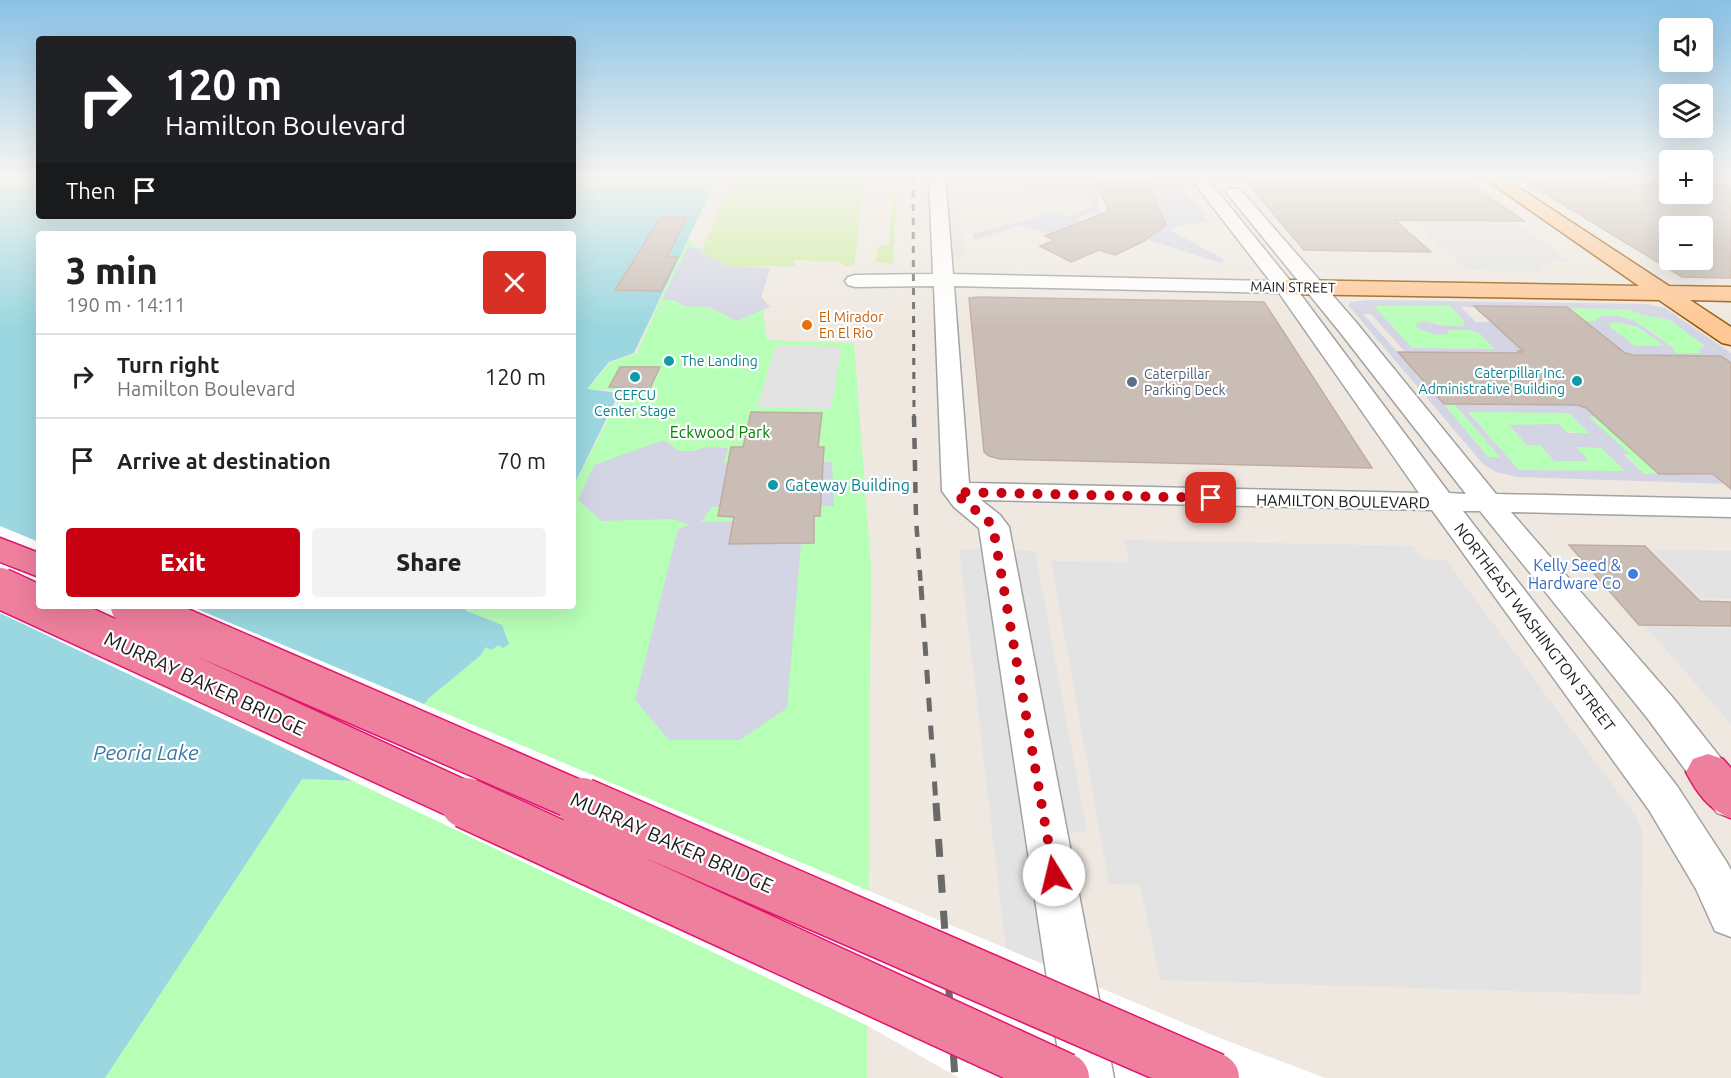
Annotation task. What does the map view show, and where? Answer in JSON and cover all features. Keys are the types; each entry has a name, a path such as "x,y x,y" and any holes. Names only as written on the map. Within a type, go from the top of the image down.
{"highway":[{"path":"0,549 36,565"},
{"name":"MURRAY BAKER BRIDGE","path":"0,588 36,605"},
{"name":"MURRAY BAKER BRIDGE","path":"46,609 1064,1078"},
{"name":"MURRAY BAKER BRIDGE","path":"138,609 1214,1078"}],"main road":[{"path":"1565,226 1731,338"},
{"name":"MAIN STREET","path":"1285,287 1731,294"}],"street":[{"path":"939,226 956,492 962,501 981,512 993,527 1088,1078"},
{"name":"NORTHEAST WASHINGTON STREET","path":"1237,226 1285,287 1441,503 1663,798 1711,875 1731,916"},
{"path":"1263,226 1489,504 1660,709 1723,791"},
{"name":"MAIN STREET","path":"855,281 942,280 1285,287"},
{"name":"HAMILTON BOULEVARD","path":"956,492 1731,508"}],"green space":[{"path":"712,226 859,226 854,266 844,266 841,262 792,260 796,266 731,267 701,252"},
{"path":"890,226 895,226 893,264 876,262 877,247 889,244"},
{"name":"Eckwood Park","path":"687,239 712,258 731,267 770,268 761,297 767,340 854,343 871,566 867,1078 105,1078 302,779 363,781 429,698 480,656 502,625 464,609 576,609 576,481 623,391 588,389 610,363 637,353"},
{"path":"1374,306 1450,306 1466,322 1465,326 1445,326 1435,322 1419,329 1432,332 1465,330 1476,332 1495,349 1412,348"},
{"path":"1567,307 1627,309 1643,315 1670,320 1706,346 1699,348 1701,353 1676,353 1672,350 1675,349 1632,321 1601,316 1596,321 1585,321"},
{"path":"1616,322 1638,327 1665,346 1635,346 1609,326 1610,323"},
{"path":"1444,404 1454,404 1500,457 1488,457"},
{"path":"1468,411 1569,413 1590,434 1519,425 1509,426 1527,445 1540,445 1554,461 1575,447 1601,448 1626,472 1519,470"},
{"path":"1589,416 1596,416 1659,474 1644,474"}],"shaded area":[{"path":"940,226 961,226 965,255 942,263"},
{"path":"1002,226 1016,226 973,240 973,234"},
{"path":"1024,226 1067,226 1047,234"},
{"path":"1163,226 1177,226 1170,230 1225,260 1220,263 1146,239"},
{"path":"1418,226 1521,226 1571,262 1538,265 1545,271 1467,270"},
{"path":"687,248 701,248 702,252 729,267 770,268 761,297 770,307 737,321 709,307 684,306 674,300 662,300"},
{"path":"1367,300 1647,304 1665,308 1731,353 1731,363 1721,356 1625,353 1585,321 1595,321 1601,316 1618,316 1635,321 1676,350 1673,350 1676,353 1700,353 1699,348 1705,346 1670,320 1643,315 1627,309 1461,307 1476,322 1492,322 1523,351 1519,351 1521,353 1405,352 1371,314 1363,314 1433,391 1488,457 1500,457 1454,404 1578,405 1596,416 1589,417 1630,454 1624,455 1644,474 1731,475 1731,484 1518,477 1496,472 1483,464 1348,305 1351,302","holes":["1374,306 1450,306 1465,322 1462,322 1465,326 1445,326 1424,321 1417,323 1416,327 1438,335 1447,334 1449,330 1471,330 1480,334 1495,349 1412,348","1616,322 1638,327 1664,346 1635,346 1610,327 1610,323","1468,412 1569,413 1589,433 1568,433 1558,424 1509,425 1527,445 1540,445 1554,461 1589,461 1576,447 1601,448 1625,471 1519,470"]},
{"path":"776,345 842,347 831,409 757,407"},
{"path":"664,440 679,451 693,451 706,447 728,448 724,463 832,462 834,506 712,507 701,522 733,521 730,544 801,543 787,708 740,740 669,740 635,700 678,529 689,525 673,519 602,521 578,500 594,465"},
{"path":"1124,540 1413,546 1423,559 1446,560 1635,815 1643,832 1641,995 1160,980 1140,885 1109,884 1051,561 1130,562"},
{"path":"959,549 1035,551 1087,831 1049,834 1088,1078 1021,1078"},
{"path":"1653,550 1731,551 1731,599 1701,598"},
{"path":"1645,626 1731,628 1731,724"}],"water":[{"name":"Peoria Lake","path":"0,226 694,226 634,353 609,362 587,389 619,393 576,481 576,231 36,231 36,609 465,609 502,625 509,644 503,648 499,645 491,650 486,647 480,656 429,698 363,781 302,779 105,1078 0,1078"}],"pier":[{"path":"0,526 36,541 36,609 197,609 1217,1037 1325,1078 959,1078 868,1026 0,613"}],"building":[{"path":"655,226 682,226 667,257 678,257 661,291 615,290"},
{"path":"1070,226 1164,226 1142,242 1115,255 1099,250 1071,262 1040,246 1055,240 1045,236"},
{"path":"1284,226 1402,226 1431,252 1304,250"},
{"path":"1599,226 1659,226 1659,263"},
{"path":"1713,226 1731,226 1731,278 1682,277 1671,270 1713,270"},
{"name":"Caterpillar Parking Deck","path":"969,298 1264,302 1372,468 1000,459 989,456 984,452"},
{"name":"Caterpillar Inc. Administrative Building","path":"1474,306 1567,307 1625,353 1721,356 1731,363 1731,489 1713,474 1659,474 1586,408 1578,405 1444,404 1398,352 1521,353 1518,351 1523,351"},
{"name":"CEFCU Center Stage","path":"620,367 660,367 650,388 609,387"},
{"name":"Gateway Building","path":"751,412 822,413 818,447 824,447 820,516 814,516 814,543 729,544 734,517 718,516 731,447 743,447"},
{"name":"Kelly Seed & Hardware Co","path":"1569,545 1645,546 1700,601 1731,602 1731,626 1639,625"}],"railway":[{"path":"913,226 914,417"},
{"path":"914,416 916,519 921,588"},
{"path":"921,586 936,804"},
{"path":"936,803 955,1078"}],"place":[{"name":"El Mirador En El Rio","path":"807,325"},
{"name":"The Landing","path":"669,361"},
{"name":"CEFCU Center Stage","path":"635,377"},
{"name":"Caterpillar Inc. Administrative Building","path":"1577,381"},
{"name":"Caterpillar Parking Deck","path":"1132,382"},
{"name":"Gateway Building","path":"773,485"},
{"name":"Kelly Seed & Hardware Co","path":"1633,574"}],"route":[{"path":"1054,875 993,527 981,512 962,501 956,492 1211,498"}]}
